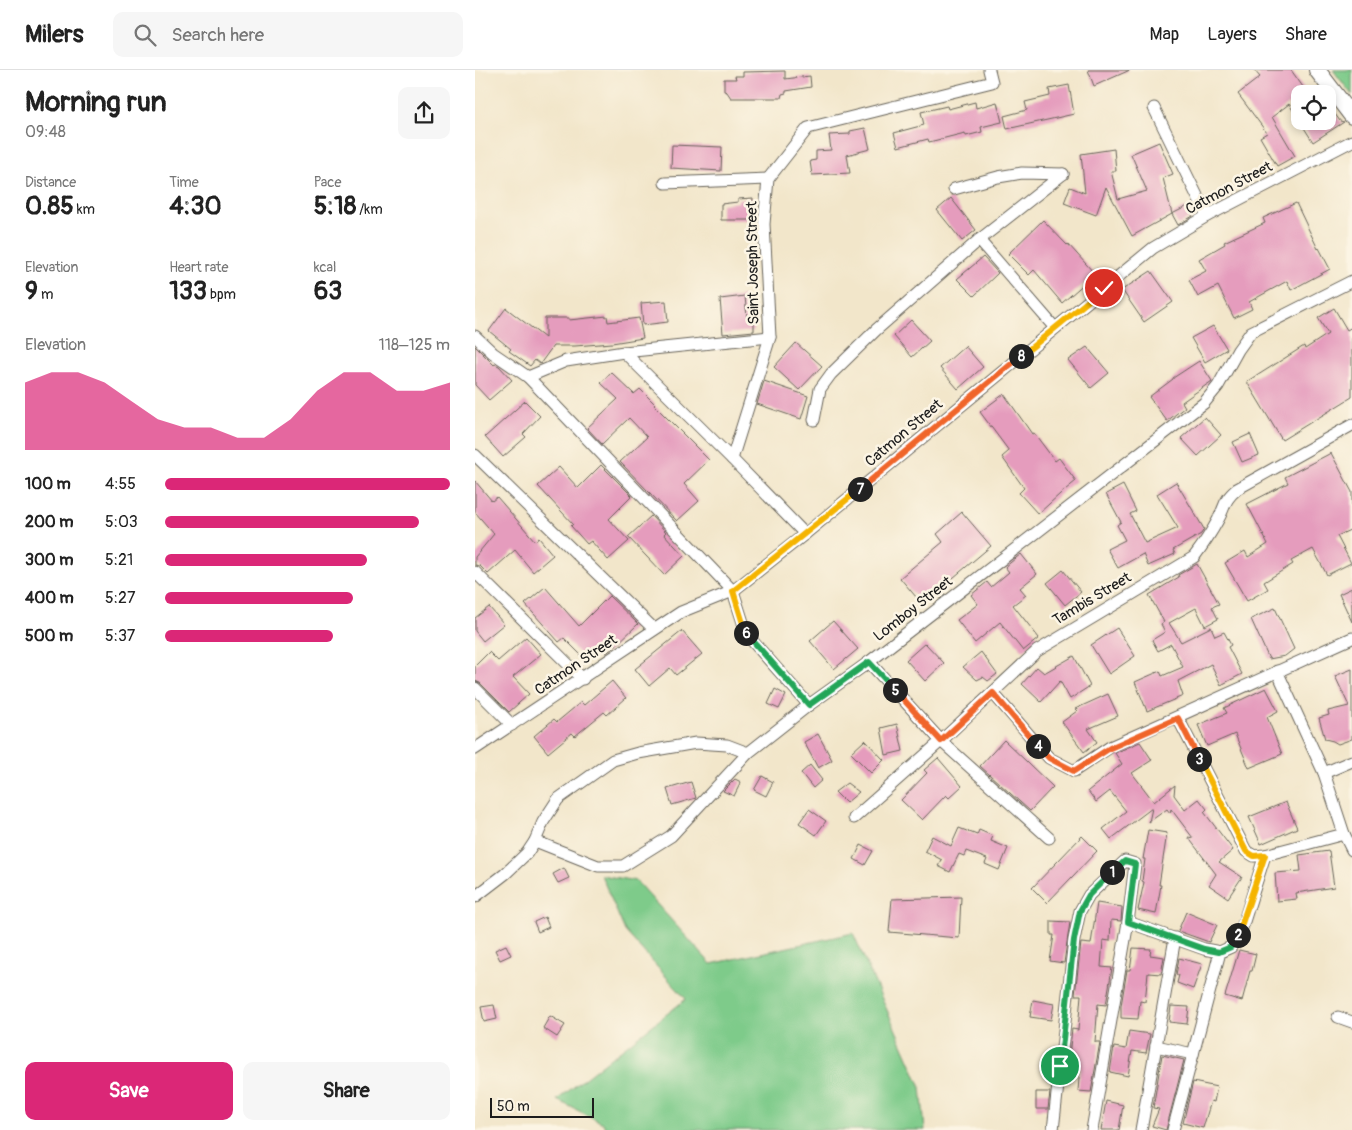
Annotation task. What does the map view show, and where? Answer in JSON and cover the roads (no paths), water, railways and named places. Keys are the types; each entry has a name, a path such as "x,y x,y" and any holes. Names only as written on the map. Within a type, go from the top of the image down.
{"main road":[{"path":"1317,70 1352,116"}],"street":[{"path":"665,183 768,179 808,128 992,82 989,70"},
{"path":"1154,108 1207,216"},
{"name":"Catmon Street","path":"475,749 681,612 733,591 1153,248 1207,216 1352,141"},
{"path":"814,420 820,389 831,374 876,330 979,240 1063,174 1021,173 954,189"},
{"name":"Saint Joseph Street","path":"732,458 770,337 764,224 768,179"},
{"path":"979,240 1055,328"},
{"name":"Lomboy Street","path":"535,841 598,866 623,866 671,836 748,752 869,662 1204,403 1219,386 1238,350 1251,332 1352,281"},
{"path":"475,336 527,377 733,591 747,636 809,705"},
{"path":"527,377 566,361 624,352 770,337"},
{"path":"624,352 732,458 805,534"},
{"name":"Tambis Street","path":"854,818 941,741 1037,651 1194,557 1205,544 1220,517 1227,498 1237,489 1352,425"},
{"path":"475,455 654,629"},
{"path":"475,572 583,678"},
{"path":"993,693 1049,758 1074,771 1110,748 1352,638"},
{"path":"869,662 941,741 1049,838"},
{"path":"1277,671 1324,773 1344,834 1352,850"},
{"path":"475,688 512,725"},
{"path":"1178,718 1246,851 1254,856 1265,855 1344,834"},
{"path":"475,897 505,874 527,853 535,841 543,822 558,799 613,760 638,753 696,743 727,745 748,752"},
{"path":"1324,773 1352,760"},
{"path":"1128,922 1204,949 1219,952 1231,947 1241,931 1265,855"},
{"path":"1053,1130 1074,940 1080,911 1089,895 1125,861 1135,864 1128,922 1092,1130"},
{"path":"1141,1130 1175,938"},
{"path":"1173,1130 1219,952"},
{"path":"1338,1017 1352,1022"},
{"path":"1156,1046 1193,1054"}]}
